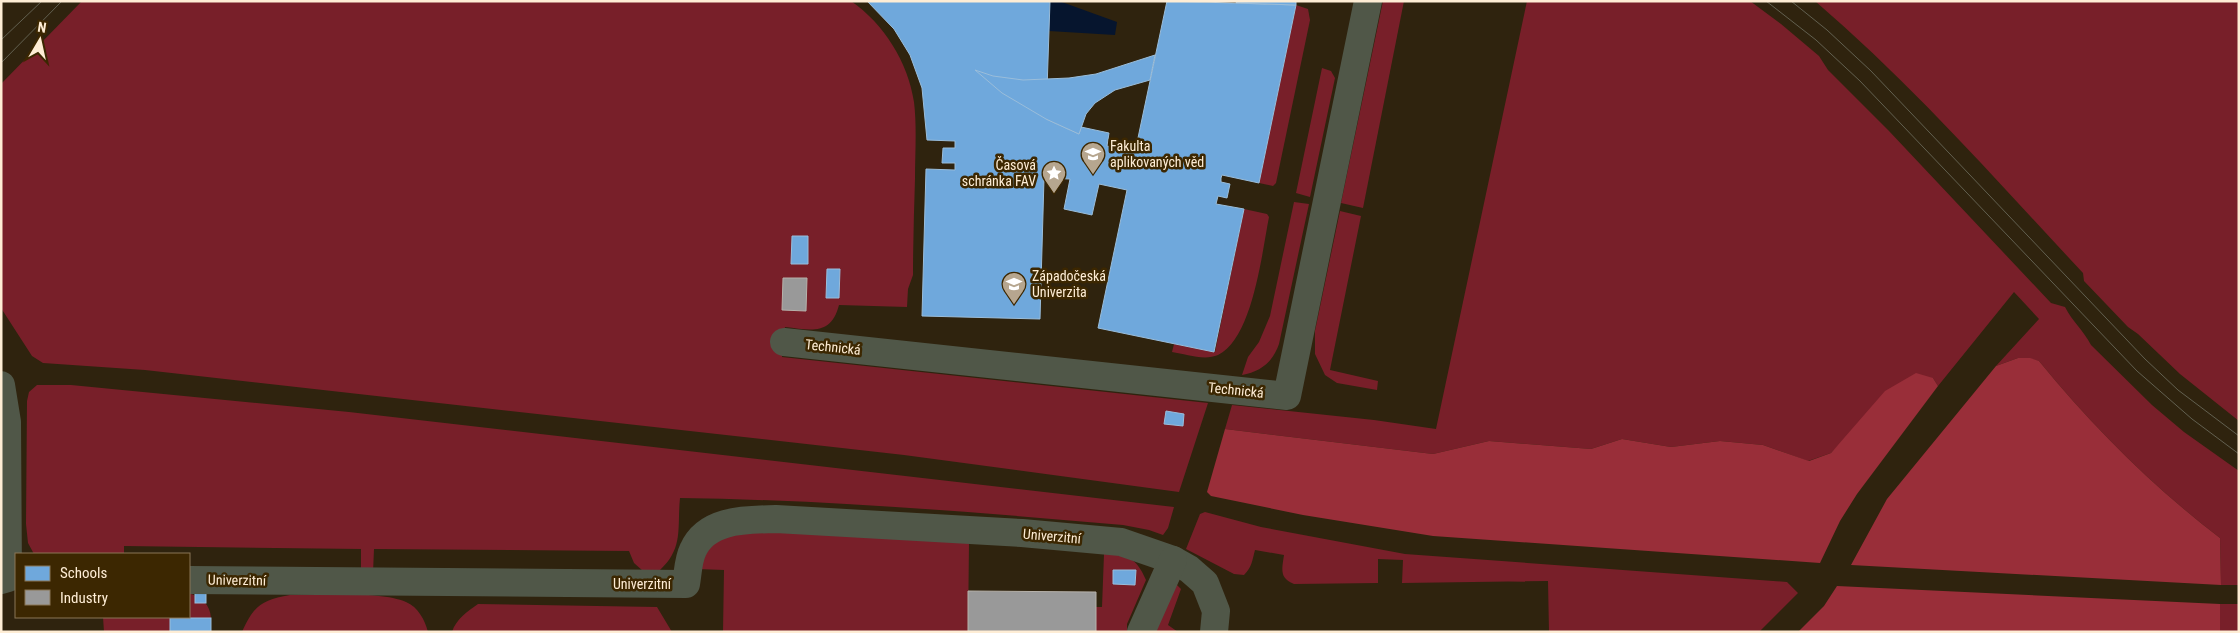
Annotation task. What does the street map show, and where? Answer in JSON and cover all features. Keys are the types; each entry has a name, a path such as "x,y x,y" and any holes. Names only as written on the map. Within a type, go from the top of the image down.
{"street":[{"name":"Technická","path":"784,342 1287,396 1368,1"},
{"path":"1,385 7,422 9,579"},
{"name":"Univerzitní","path":"190,580 686,584 692,551 699,538 713,528 740,520 776,519 1121,542 1173,560 1189,570 1205,584 1216,611 1214,632"},
{"path":"1141,632 1141,628 1173,560"}],"shaded area":[{"path":"82,1 851,1 874,21 893,45 906,73 914,102 916,140 913,275 908,289 907,307 839,305 831,322 819,329 785,327 782,357 1208,403 1179,492 904,455 145,370 43,363 32,356 1,308 1,84"},
{"path":"1383,1 1404,1 1363,208 1341,203"},
{"path":"1527,1 1750,1 1781,24 1819,56 1828,70 1889,131 2051,303 2065,307 2091,345 2152,405 2184,432 2239,471 2239,585 2221,585 2220,538 2171,498 2124,455 2080,409 2039,361 2018,358 1996,366 2039,319 2014,292 1938,386 1933,378 1857,426 1831,453 1808,461 1763,445 1720,441 1671,447 1622,439 1591,449 1489,441 1433,454 1225,429 1232,405 1374,420 1436,429"},
{"path":"1815,1 2239,1 2239,421 2180,374 2138,334 2128,327 2084,281 2083,273 1953,133 1886,65"},
{"path":"1296,5 1308,9 1310,20 1276,183 1273,186 1259,183"},
{"path":"1322,68 1331,71 1335,78 1310,197 1296,193"},
{"path":"1294,202 1309,204 1279,344 1273,356 1265,365 1249,374 1242,375 1248,357 1259,342 1270,316"},
{"path":"1244,209 1267,214 1269,217 1254,293 1240,331 1230,346 1213,357 1172,352 1174,344 1215,352"},
{"path":"1340,211 1361,216 1330,370 1378,381 1377,390 1337,383 1325,375 1315,354 1315,331"},
{"path":"2018,358 2030,358 2039,361 2080,409 2124,455 2171,498 2220,538 2221,585 1851,565 1887,499 1996,366"},
{"path":"1916,373 1933,378 1938,386 1857,494 1840,521 1820,563 1433,536 1303,515 1211,496 1207,492 1225,429 1433,454 1489,441 1591,449 1622,439 1671,447 1720,441 1763,445 1809,461 1831,453 1885,391"},
{"path":"37,385 71,385 349,412 1174,507 1168,528 1163,535 1123,525 957,511 791,501 680,498 678,537 673,554 660,570 643,571 634,563 629,551 374,549 373,573 361,572 361,549 124,546 124,553 33,553 28,543 26,524 27,401 29,392"},
{"path":"1205,512 1261,527 1405,554 1787,582 1798,593 1759,632 1549,632 1548,581 1402,583 1403,560 1378,559 1378,583 1294,584 1289,582 1284,576 1282,569 1284,555 1255,550 1247,572 1244,575 1234,574 1186,549 1200,514"},
{"path":"745,530 969,543 968,632 723,632 724,570 697,569 715,539"},
{"path":"1104,554 1119,555 1135,562 1146,580 1127,624 1127,632 1096,632 1096,607 1102,607"},
{"path":"1171,579 1181,589 1168,625 1178,632 1149,632"},
{"path":"1837,586 2220,604 2220,632 1798,632 1824,606"},
{"path":"190,593 198,597 207,605 211,618 190,618"},
{"path":"350,594 382,596 395,599 410,604 417,611 423,619 428,632 242,632 246,623 260,605 272,599 290,595"},
{"path":"478,604 657,607 672,632 452,632 459,619"},
{"path":"2220,604 2239,604 2239,632 2220,632"},
{"path":"103,618 170,618 170,632 104,632"}],"water":[{"path":"1050,1 1059,1 1117,22 1115,35 1049,31"}],"building: Schools":[{"name":"Fakulta aplikovaných věd","path":"867,1 1050,1 1046,119 1079,134 1081,127 1109,133 1107,146 1135,152 1167,1 1296,5 1259,183 1222,175 1221,178 1221,182 1230,184 1227,198 1218,196 1216,204 1244,209 1214,352 1098,328 1127,190 1099,184 1092,215 1064,209 1070,179 1044,178 1040,319 922,316 926,169 955,170 955,163 942,163 943,148 955,148 955,141 927,140 922,88 910,55 894,29"},
{"path":"1237,1 1296,1 1296,5 1236,3"},
{"path":"1155,55 1150,80 1115,90 1095,103 1086,114 1079,134 1046,119 1002,93 975,70 993,76 1023,80 1069,78 1096,74"},
{"path":"792,236 808,236 808,264 791,264"},
{"path":"827,269 840,269 839,298 826,298"},
{"path":"1166,411 1184,414 1183,426 1164,424"},
{"path":"1113,570 1136,570 1135,585 1113,584"},
{"path":"195,592 206,592 206,603 195,603"},
{"path":"170,618 211,618 211,632 170,632"}],"building: Industry":[{"path":"783,278 807,278 806,311 782,310"},
{"path":"968,591 1096,592 1096,632 968,632"}],"tram line":[{"path":"1,40 42,1"},
{"path":"1,63 62,1"},
{"path":"1766,1 1816,40 1860,81 2137,371 2192,419 2239,454"},
{"path":"1791,1 1827,30 1871,71 2145,359 2178,390 2239,436"}],"place":[{"name":"Fakulta aplikovaných věd","path":"1093,175"},
{"name":"Časová schránka FAV","path":"1054,194"},
{"name":"Západočeská Univerzita","path":"1014,305"}]}
